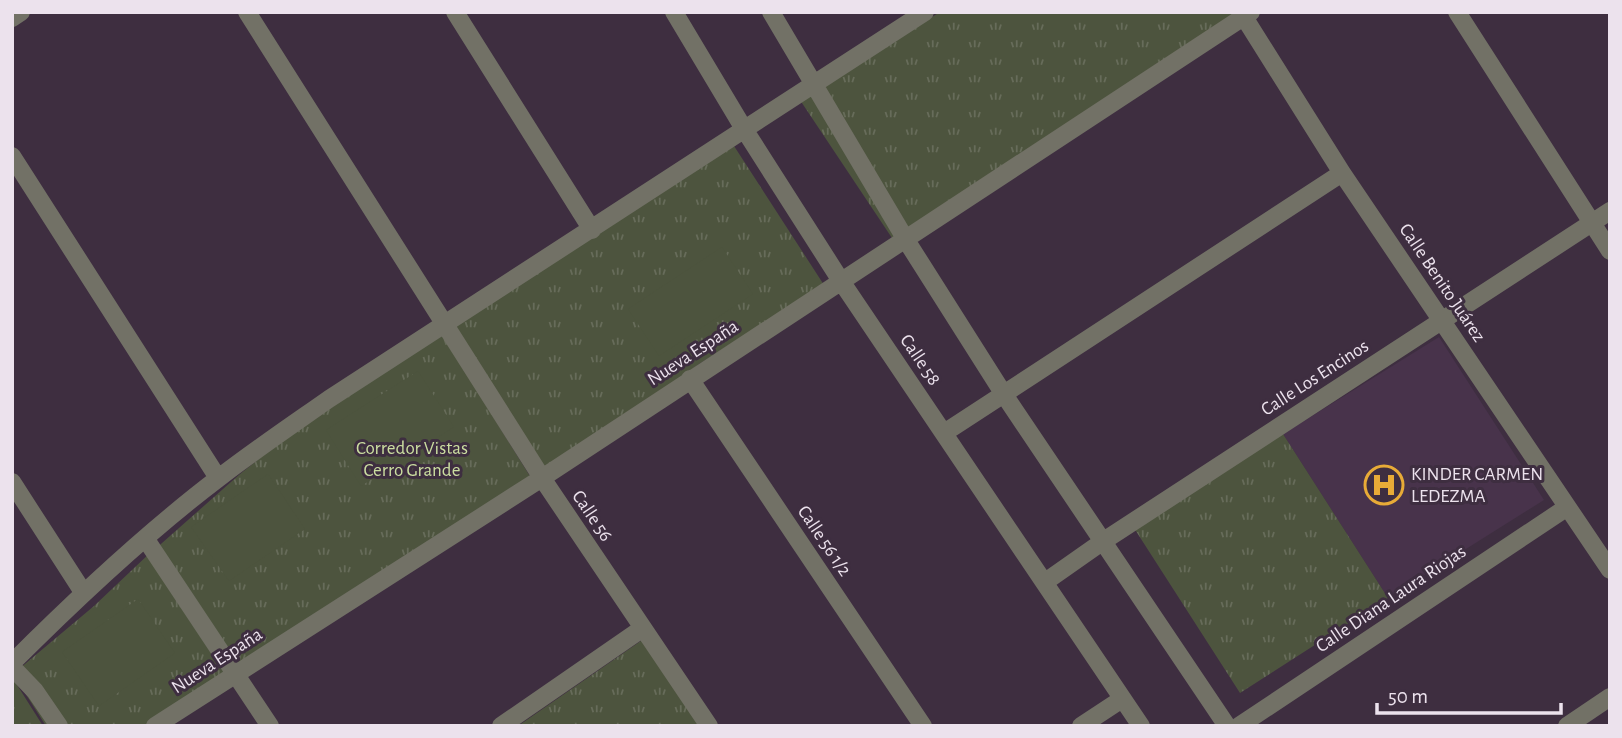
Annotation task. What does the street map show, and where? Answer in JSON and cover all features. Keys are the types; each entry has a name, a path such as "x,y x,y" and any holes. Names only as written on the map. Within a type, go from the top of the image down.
{"street":[{"path":"12,18 21,12"},
{"name":"Calle 56","path":"247,12 541,478 709,726"},
{"path":"455,12 592,230"},
{"name":"Calle 58","path":"674,12 744,129 841,281 1141,726"},
{"path":"771,12 906,240 1003,393 1227,726"},
{"path":"59,726 35,691 12,665 83,592 145,538 218,478 329,399 925,12"},
{"path":"1457,12 1610,251"},
{"name":"Calle Benito Juárez","path":"1247,15 1342,173 1610,570"},
{"name":"Nueva España","path":"155,726 541,478 1247,15"},
{"path":"12,156 218,478"},
{"path":"944,433 1342,173"},
{"name":"Calle Los Encinos","path":"1045,582 1102,542 1610,211"},
{"name":"Calle 56 1/2","path":"690,379 923,726"},
{"path":"12,482 83,592"},
{"name":"Calle Diana Laura Riojas","path":"1239,726 1566,508"},
{"path":"145,538 270,726"},
{"path":"501,726 643,628"},
{"path":"1567,726 1610,697"},
{"path":"1081,726 1122,699"}],"shaded area":[{"path":"1439,337 1544,500 1388,598 1283,434"}],"green space":[{"path":"940,12 1244,12 896,244 800,100"},
{"name":"Corredor Vistas Cerro Grande","path":"734,146 824,285 699,364 541,484 447,331"},
{"path":"722,247 753,294 659,356 628,309"},
{"name":"Corredor Vistas Cerro Grande","path":"442,334 536,486 236,671 153,551 240,474 305,422"},
{"path":"418,371 454,427 361,486 326,430"},
{"path":"1283,434 1388,598 1240,693 1134,528"},
{"path":"268,474 305,529 229,581 191,527"},
{"path":"151,552 233,671 149,726 46,726 13,674 94,606"},
{"path":"138,599 175,653 99,706 62,652"},
{"path":"648,636 708,726 518,726"},
{"path":"12,677 43,726 12,726"}],"place":[{"name":"KINDER CARMEN LEDEZMA","path":"1384,485"}]}
